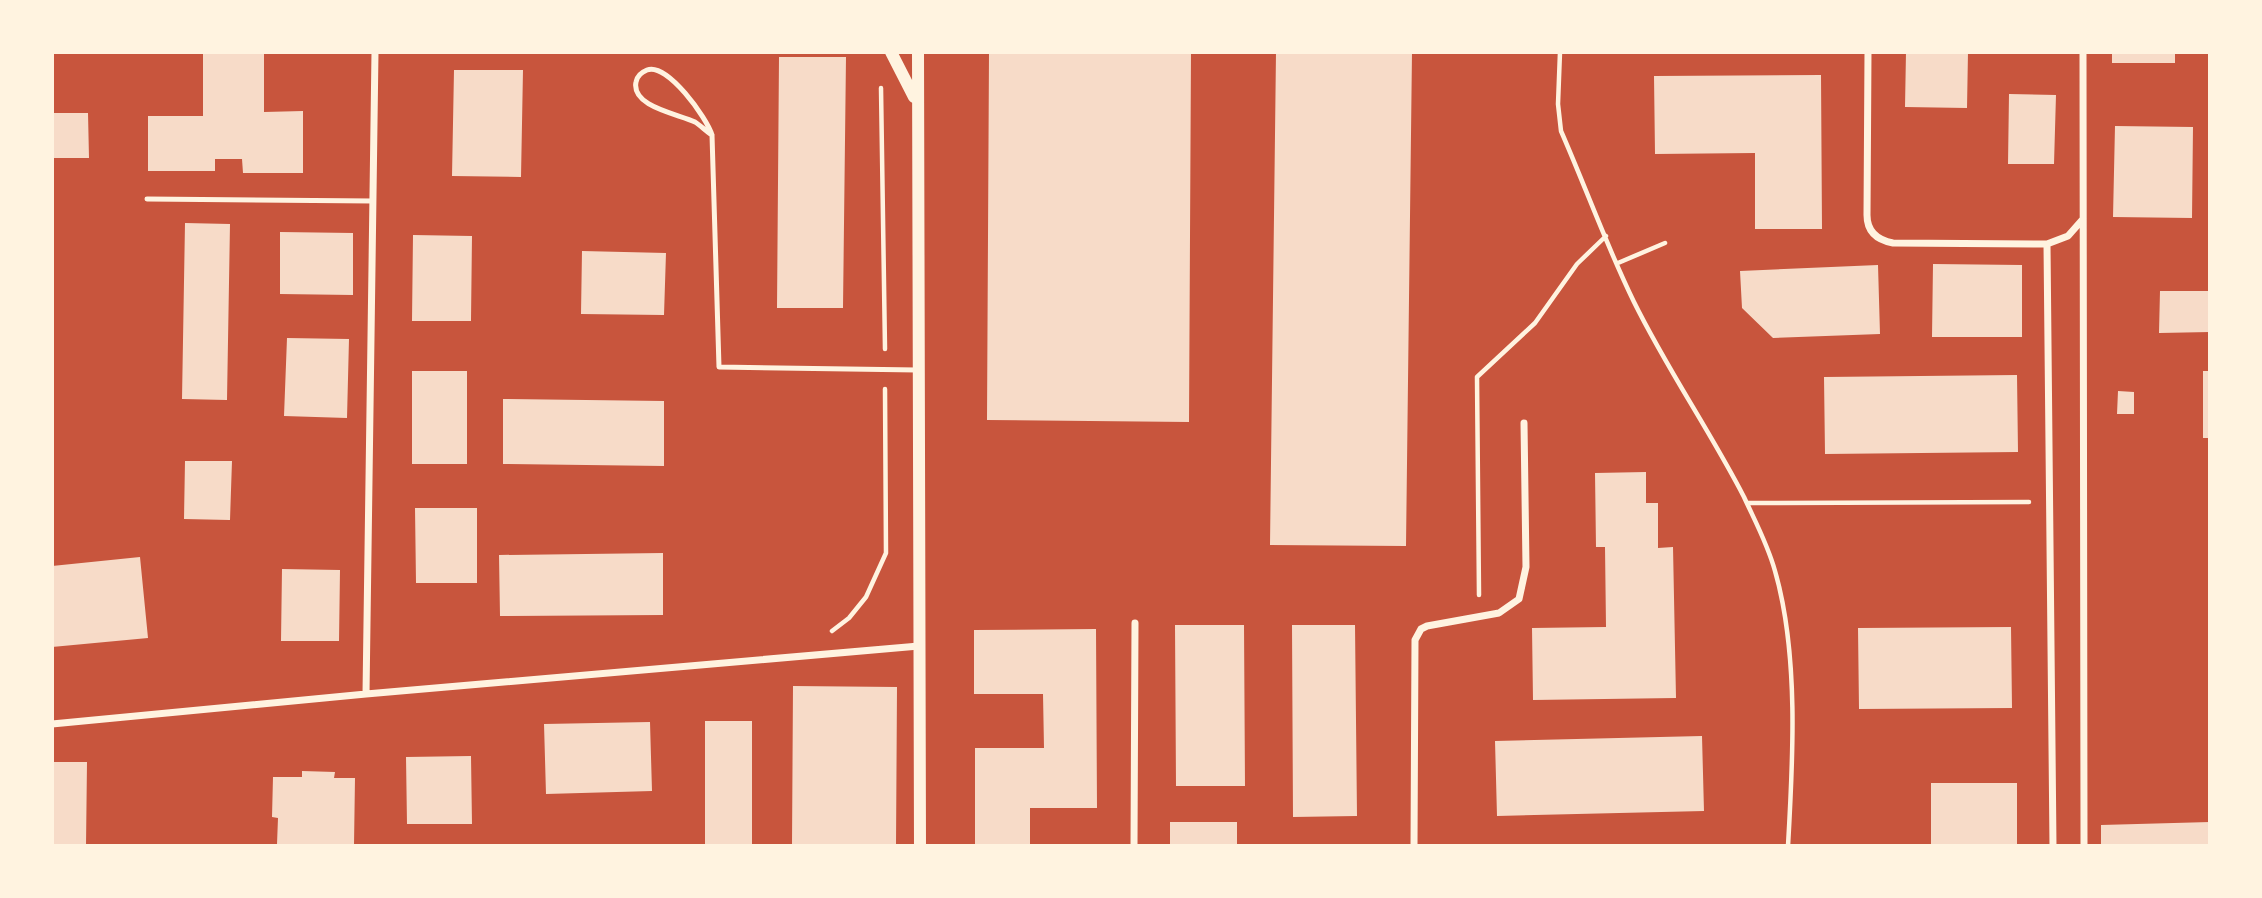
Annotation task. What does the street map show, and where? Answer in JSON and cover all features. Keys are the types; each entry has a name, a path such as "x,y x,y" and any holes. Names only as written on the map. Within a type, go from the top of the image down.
{"street":[{"path":"366,694 375,52"},
{"path":"891,52 916,101"},
{"path":"918,52 916,101 920,845"},
{"path":"1868,52 1867,215 1872,233 1878,238 1893,243 2047,244 2068,236 2083,219"},
{"path":"2083,52 2084,845"},
{"path":"2047,244 2053,845"},
{"path":"1414,845 1415,640 1421,629 1434,623 1492,615 1510,607 1519,599 1526,567 1524,423"},
{"path":"1134,845 1135,623"},
{"path":"52,724 919,646"}],"lane":[{"path":"712,135 695,122 646,102 637,91 636,80 639,75 649,69 655,69 668,76 705,117 712,135 719,367 917,370"},
{"path":"147,199 373,201"}],"path":[{"path":"1560,52 1558,104 1561,131 1635,303 1746,503 1775,571 1787,623 1793,764 1788,845"},
{"path":"830,632 849,618 866,597 886,553 881,85"},
{"path":"1618,263 1665,243"},
{"path":"1746,503 2049,502"}],"building":[{"path":"203,52 264,52 264,112 303,111 303,173 243,173 242,159 215,159 215,171 148,171 148,116 203,116"},
{"path":"989,52 1191,52 1189,422 987,420"},
{"path":"1276,52 1412,52 1406,546 1270,545"},
{"path":"1906,52 1968,52 1967,108 1905,107"},
{"path":"2112,52 2175,52 2175,63 2112,63"},
{"path":"779,57 846,57 843,308 777,308"},
{"path":"454,70 523,70 521,177 452,176"},
{"path":"1821,75 1822,229 1755,229 1755,153 1655,154 1654,76"},
{"path":"2009,94 2056,95 2054,164 2008,164"},
{"path":"52,113 88,113 89,158 52,158"},
{"path":"2115,126 2193,127 2192,218 2113,217"},
{"path":"185,223 230,224 227,400 182,399"},
{"path":"280,232 353,233 353,295 280,294"},
{"path":"413,235 472,236 471,321 412,321"},
{"path":"582,251 666,253 664,315 581,314"},
{"path":"1933,264 2022,265 2022,337 1932,337"},
{"path":"1878,265 1880,334 1773,338 1742,308 1740,271"},
{"path":"2160,291 2210,291 2210,332 2159,333"},
{"path":"287,338 349,339 347,418 284,416"},
{"path":"412,371 467,371 467,464 412,464"},
{"path":"2203,371 2210,371 2210,438 2203,438"},
{"path":"2017,375 2018,452 1825,454 1824,377"},
{"path":"2118,391 2134,392 2134,414 2117,414"},
{"path":"503,399 664,401 664,466 503,464"},
{"path":"185,461 232,461 230,520 184,519"},
{"path":"1646,472 1646,503 1658,503 1658,548 1673,547 1676,698 1533,700 1532,628 1606,627 1605,547 1596,547 1595,473"},
{"path":"415,508 477,508 477,583 416,583"},
{"path":"663,553 663,615 500,616 499,555"},
{"path":"140,557 148,638 52,647 52,566"},
{"path":"282,569 340,570 339,641 281,641"},
{"path":"1175,625 1244,625 1245,786 1176,786"},
{"path":"1292,625 1355,625 1357,816 1293,817"},
{"path":"2011,627 2012,708 1859,709 1858,628"},
{"path":"1096,629 1097,808 1030,808 1030,846 975,846 975,748 1044,748 1043,694 974,694 974,630"},
{"path":"793,686 897,687 896,846 792,846"},
{"path":"705,721 752,721 752,846 705,846"},
{"path":"650,722 652,791 546,794 544,724"},
{"path":"1702,736 1704,811 1497,816 1495,741"},
{"path":"471,756 472,824 407,824 406,757"},
{"path":"52,762 87,762 86,846 52,846"},
{"path":"302,771 335,772 334,778 355,778 354,845 277,844 278,818 272,817 273,777 302,777"},
{"path":"1931,783 2017,783 2017,846 1931,846"},
{"path":"1170,822 1237,822 1237,846 1170,846"},
{"path":"2210,822 2210,846 2101,846 2101,825"}]}
